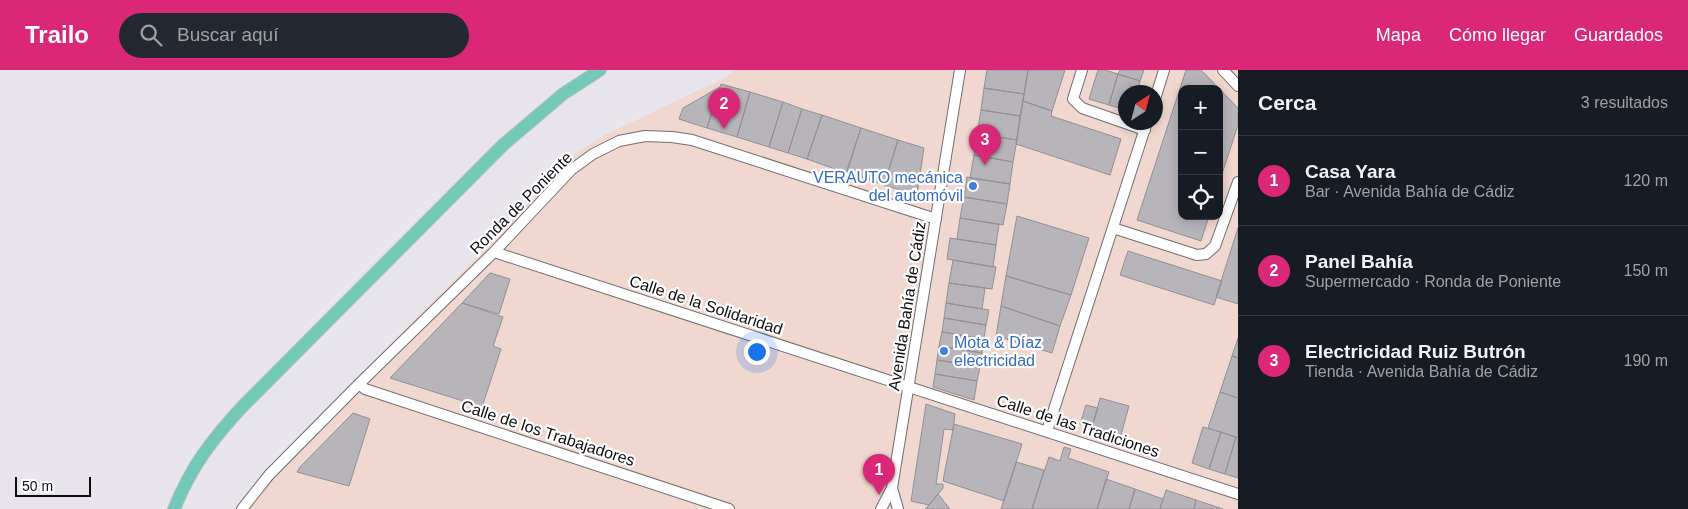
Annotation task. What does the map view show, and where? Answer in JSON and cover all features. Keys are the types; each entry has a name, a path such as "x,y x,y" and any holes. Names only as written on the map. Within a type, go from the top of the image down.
{"main road":[{"path":"174,509 198,460 244,406 503,145 556,99 600,70"}],"street":[{"name":"Avenida Bahía de Cádiz","path":"881,509 892,488 960,70"},
{"path":"1082,70 1073,98 1076,104 1082,108 1118,118"},
{"path":"1159,85 1164,70"},
{"path":"1223,70 1238,86"},
{"path":"1047,431 1145,130"},
{"name":"Ronda de Poniente","path":"242,509 269,475 494,252 571,170 593,154 619,142 645,136 692,140 936,219"},
{"path":"1113,228 1197,255 1206,254 1215,246 1238,182"},
{"name":"Calle de la Solidaridad","path":"494,252 909,386"},
{"name":"Calle de los Trabajadores","path":"359,384 365,389 730,509"},
{"name":"Calle de las Tradiciones","path":"909,386 1238,494"},
{"name":"Avenida Bahía de Cádiz","path":"892,488 898,509"}],"shaded area":[{"path":"735,70 1238,70 1238,509 236,509 259,478 299,436 471,263 576,153 605,135 726,77"}],"building":[{"path":"987,70 1028,70 1024,94 984,88"},
{"path":"1028,70 1065,70 1052,111 1023,101"},
{"path":"1098,70 1118,74 1109,105 1089,99"},
{"path":"1120,70 1144,70 1140,81 1118,74"},
{"path":"1186,70 1201,70 1216,85 1181,85"},
{"path":"1118,74 1140,81 1139,85 1118,85 1118,108 1109,105"},
{"path":"721,84 750,92 737,137 707,128"},
{"path":"720,87 707,128 679,119 683,108"},
{"path":"984,88 1024,94 1020,116 981,110"},
{"path":"750,92 783,102 769,147 737,137"},
{"path":"1223,93 1238,108 1238,125 1223,171"},
{"path":"1178,94 1178,220 1208,220 1201,241 1137,220"},
{"path":"1023,101 1052,111 1051,116 1121,139 1110,175 1016,144"},
{"path":"783,102 802,109 788,153 769,147"},
{"path":"802,109 822,115 807,159 788,153"},
{"path":"981,110 1020,116 1017,140 977,134"},
{"path":"822,115 861,128 846,173 807,159"},
{"path":"861,128 898,140 884,185 847,172"},
{"path":"977,134 1017,140 1013,162 974,155"},
{"path":"898,140 924,148 917,195 884,185"},
{"path":"974,155 1013,162 1010,184 970,178"},
{"path":"967,177 1010,184 1007,204 964,197"},
{"path":"964,197 1007,204 1003,225 960,218"},
{"path":"1017,216 1089,238 1071,295 1006,276"},
{"path":"960,218 999,224 996,245 957,239"},
{"path":"1238,228 1238,304 1216,297"},
{"path":"950,238 996,245 993,267 947,259"},
{"path":"1128,251 1222,281 1214,305 1120,275"},
{"path":"953,260 996,267 992,289 949,283"},
{"path":"490,273 510,279 499,314 462,303"},
{"path":"1006,276 1071,295 1060,326 1001,306"},
{"path":"949,283 985,288 982,309 946,303"},
{"path":"462,303 503,317 493,346 501,349 482,407 390,378"},
{"path":"946,303 989,310 986,325 944,318"},
{"path":"1001,306 1060,326 1052,353 996,336"},
{"path":"944,318 986,325 984,339 942,332"},
{"path":"942,332 984,339 982,353 939,346"},
{"path":"1238,338 1238,358 1232,356"},
{"path":"939,346 982,353 980,367 937,360"},
{"path":"1232,356 1238,358 1238,398 1220,392"},
{"path":"937,360 980,367 977,381 935,374"},
{"path":"935,374 977,381 974,400 933,387"},
{"path":"1220,392 1238,398 1238,438 1208,428"},
{"path":"1100,398 1129,406 1121,435 1092,427"},
{"path":"926,404 955,414 953,430 944,429 936,484 943,484 943,488 929,505 911,501"},
{"path":"1086,405 1098,408 1092,427 1080,424"},
{"path":"353,413 370,419 349,486 297,472 300,467"},
{"path":"954,424 1022,444 1004,501 943,481"},
{"path":"1203,427 1221,432 1209,469 1192,463"},
{"path":"1221,432 1236,437 1225,474 1209,469"},
{"path":"1236,437 1238,438 1238,478 1225,474"},
{"path":"1064,447 1071,449 1068,458 1109,472 1097,509 1032,509 1049,457 1060,461"},
{"path":"1016,462 1044,470 1032,509 1001,509"},
{"path":"1106,479 1135,489 1129,509 1097,509"},
{"path":"1135,489 1163,499 1160,509 1129,509"},
{"path":"1166,490 1196,500 1194,509 1160,509"},
{"path":"938,494 950,509 925,509 929,505"},
{"path":"1196,500 1223,509 1194,509"}],"place":[{"name":"Panel Bahía","path":"724,129"},
{"name":"Electricidad Ruiz Butrón","path":"985,165"},
{"name":"VERAUTO mecánica del automóvil","path":"973,186"},
{"name":"Mota & Díaz electricidad","path":"944,351"},
{"name":"Casa Yara","path":"879,495"}]}
